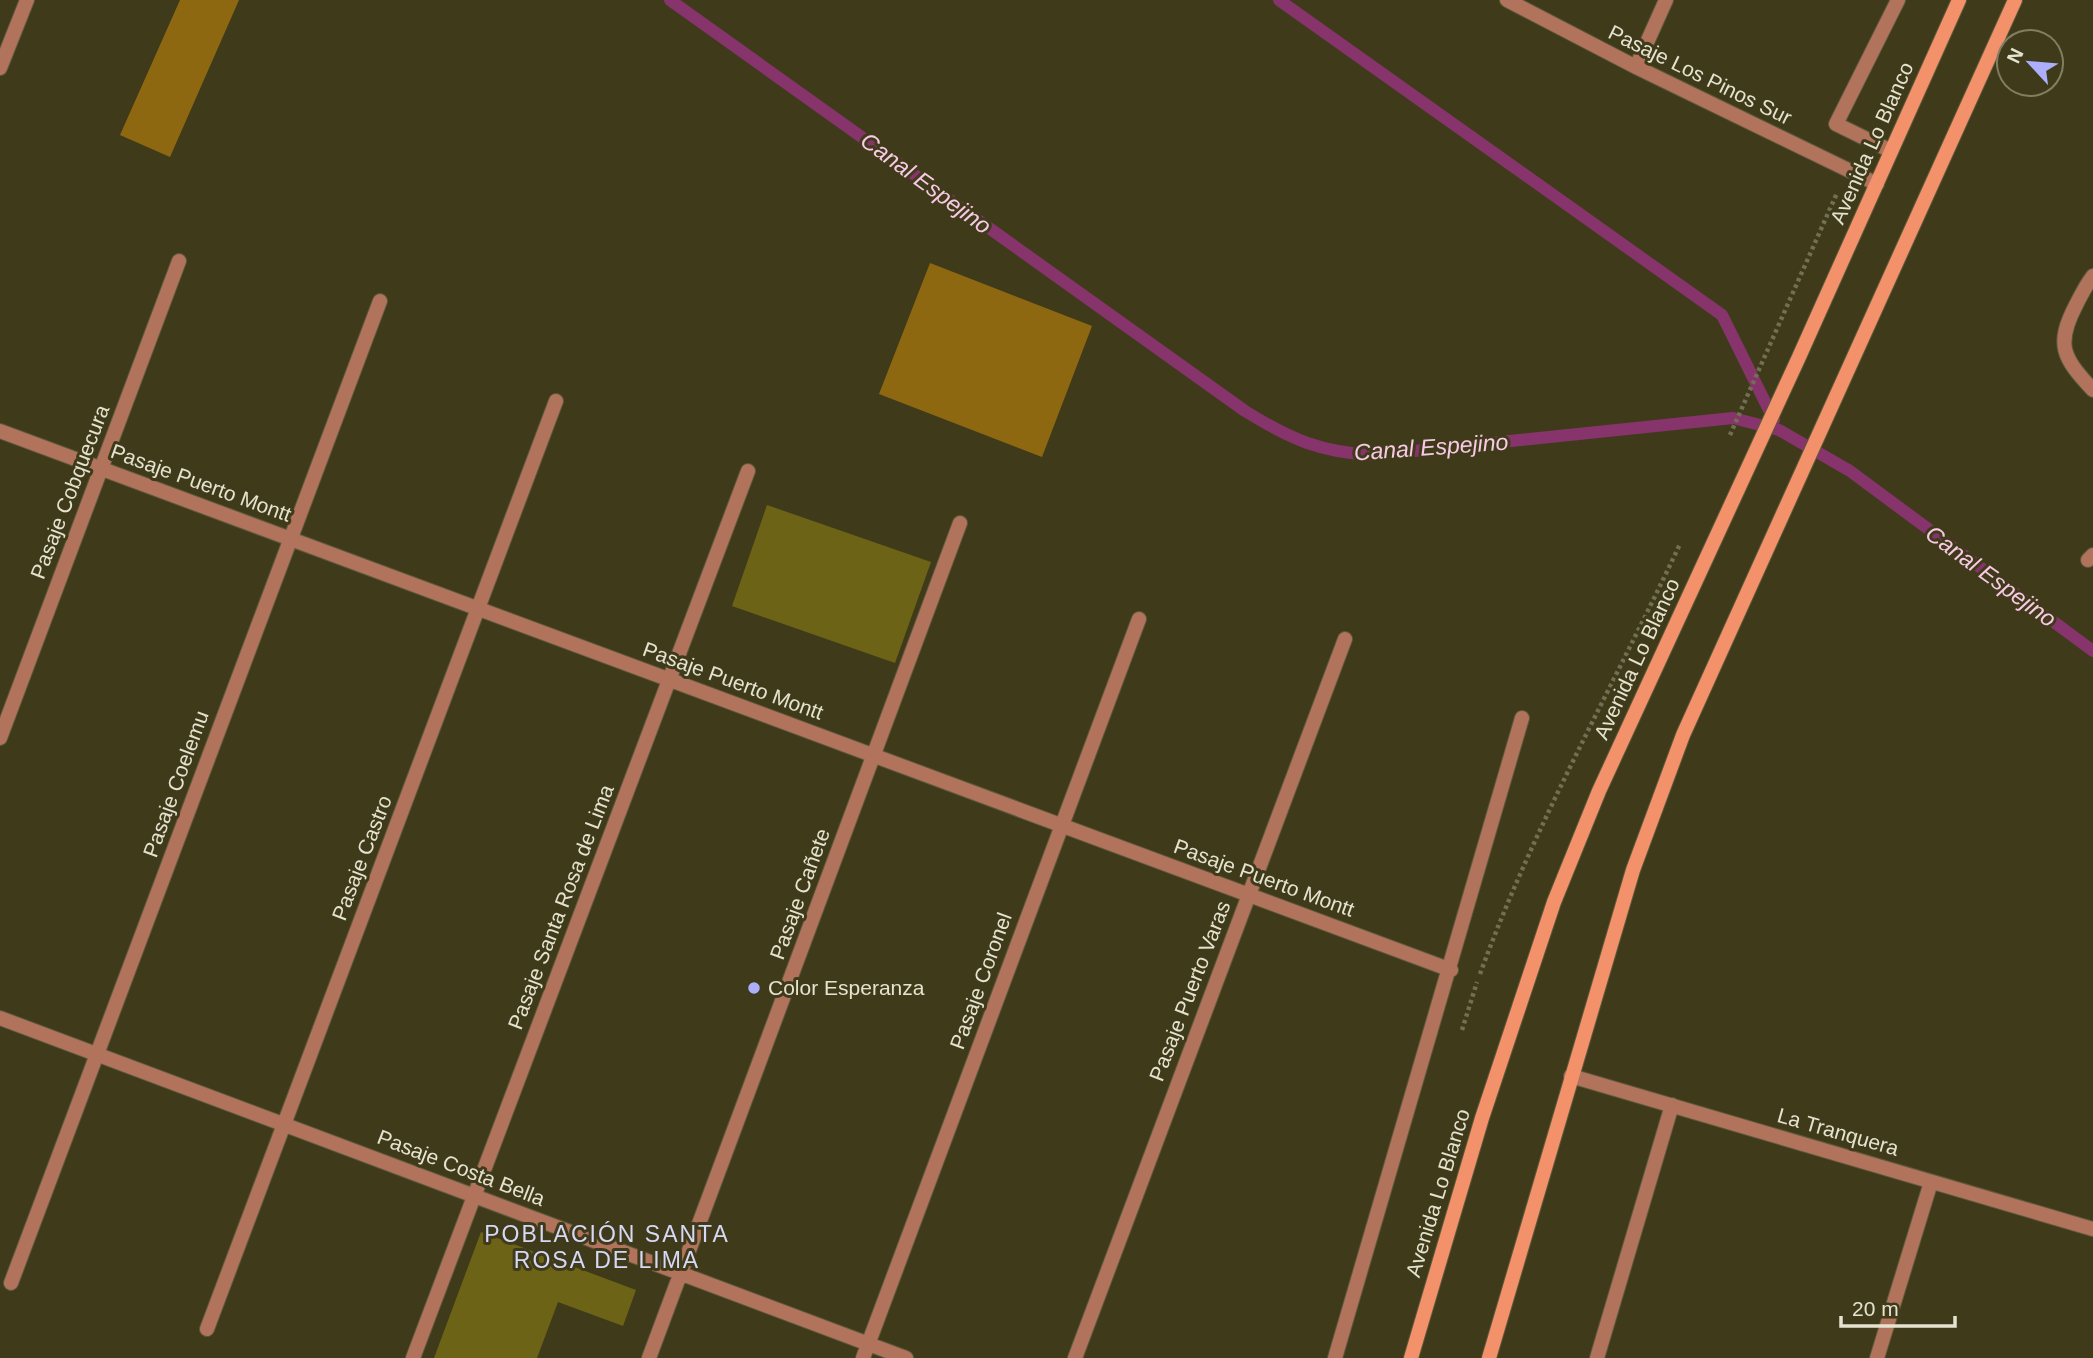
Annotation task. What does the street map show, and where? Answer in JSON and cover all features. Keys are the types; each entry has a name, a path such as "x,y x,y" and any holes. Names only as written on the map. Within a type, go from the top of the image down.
{"main road":[{"name":"Avenida Lo Blanco","path":"1411,1358 1482,1118 1554,902 1599,791 1799,357 1959,0"},
{"path":"1489,1358 1571,1076 1657,804 1683,734 2015,0"}],"street":[{"path":"0,68 27,0"},
{"name":"Pasaje Los Pinos Sur","path":"1507,0 1522,5 1636,67 1877,184"},
{"path":"1636,67 1666,0"},
{"path":"1891,151 1836,124 1898,0"},
{"name":"Pasaje Cobquecura","path":"0,738 179,261"},
{"path":"2093,276 2064,328 2064,348 2070,366 2093,390"},
{"name":"Pasaje Coelemu","path":"11,1283 380,301"},
{"name":"Pasaje Castro","path":"207,1329 556,401"},
{"name":"Pasaje Puerto Montt","path":"0,431 1451,970"},
{"name":"Pasaje Santa Rosa de Lima","path":"414,1358 748,471"},
{"name":"Pasaje Cañete","path":"649,1358 960,523"},
{"name":"Pasaje Coronel","path":"866,1351 1139,619"},
{"name":"Pasaje Puerto Varas","path":"1075,1358 1345,639"},
{"path":"1335,1358 1451,970 1522,718"},
{"name":"Pasaje Costa Bella","path":"0,1018 681,1273 866,1351 906,1358"},
{"name":"La Tranquera","path":"1571,1076 2093,1229"},
{"path":"1597,1358 1672,1105"},
{"path":"1877,1358 1931,1182"}],"path":[{"path":"1727,443 1848,170"}],"shaded area":[{"path":"767,505 931,562 895,663 732,606"},
{"path":"481,1232 636,1290 623,1326 558,1302 537,1358 434,1358"}],"building":[{"path":"180,0 239,0 170,157 120,135"},
{"path":"930,263 1092,326 1042,457 879,394"}],"waterway":[{"name":"Canal Espejino","path":"670,0 1245,411 1292,437 1322,448 1375,455 1733,418 1779,430 1850,471 2093,651"},
{"path":"1279,0 1722,315 1774,420"}],"place":[{"name":"Color Esperanza","path":"754,988"}],"district":[{"name":"POBLACIÓN SANTA ROSA DE LIMA","path":"607,1247"}]}
